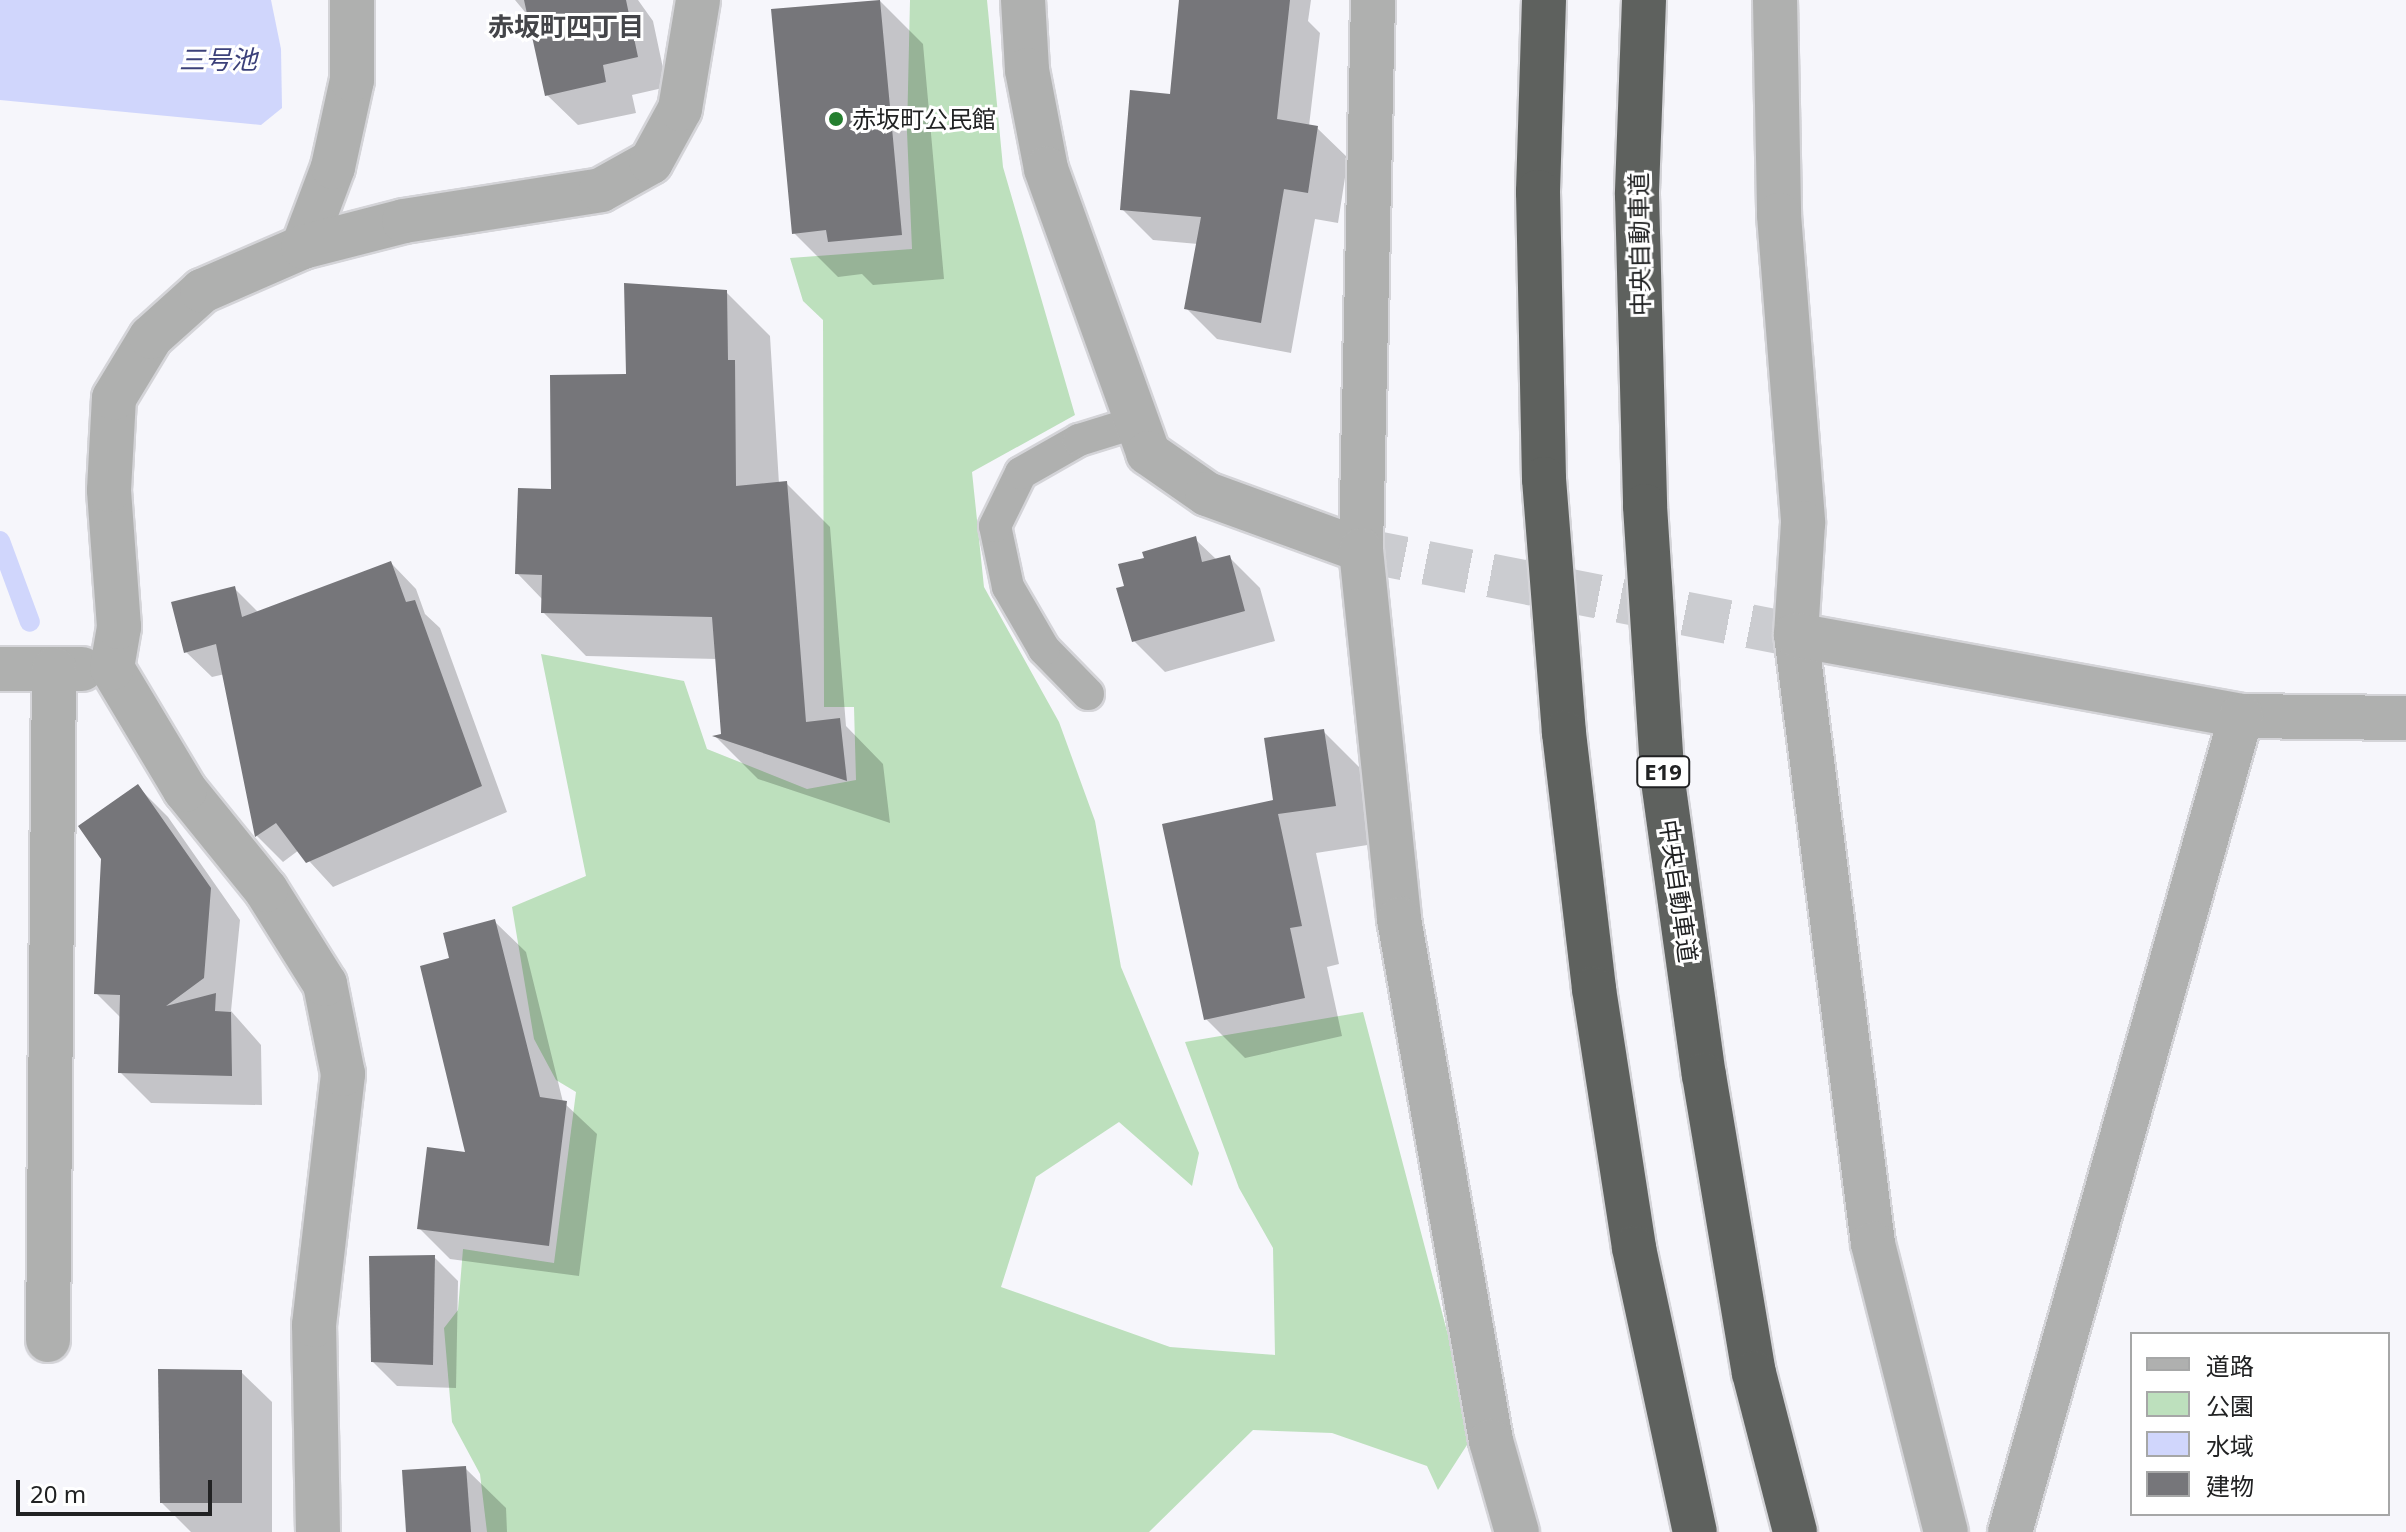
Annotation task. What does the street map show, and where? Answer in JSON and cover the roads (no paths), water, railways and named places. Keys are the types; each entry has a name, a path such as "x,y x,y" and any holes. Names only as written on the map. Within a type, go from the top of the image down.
{"highway":[{"path":"1544,0 1538,192 1544,479 1564,733 1594,989 1634,1248 1695,1532"},
{"name":"中央自動車道","path":"1644,0 1637,195 1645,506 1663,781 1704,1075 1754,1373 1795,1532"}],"street":[{"path":"303,247 333,167 352,80 352,0"},
{"path":"318,1532 314,1325 343,1074 325,984 266,890 185,790 112,668 119,627 109,490 114,398 151,337 202,291 303,247 404,221 601,190 651,162 680,109 698,0"},
{"path":"1023,0 1027,70 1046,169 1148,453 1207,494 1361,550"},
{"path":"1373,0 1361,550 1399,919 1491,1441 1517,1532"},
{"path":"1775,0 1779,215 1803,523 1796,635 1873,1244 1946,1532"},
{"path":"1796,635 2241,716 2406,718"},
{"path":"0,669 112,668"},
{"path":"48,1340 54,669"},
{"path":"2010,1532 2241,716"}],"lane":[{"path":"1088,694 1044,649 1008,587 995,526 1021,473 1079,440 1137,422"}],"water":[{"name":"三号池","path":"0,0 271,0 281,49 282,108 261,125 0,100"}],"waterway":[{"path":"0,541 30,622"}],"tunnel":[{"path":"1361,550 1796,635"}],"place":[{"name":"赤坂町公民館","path":"836,119"}],"district":[{"name":"赤坂町四丁目","path":"566,27"}]}
